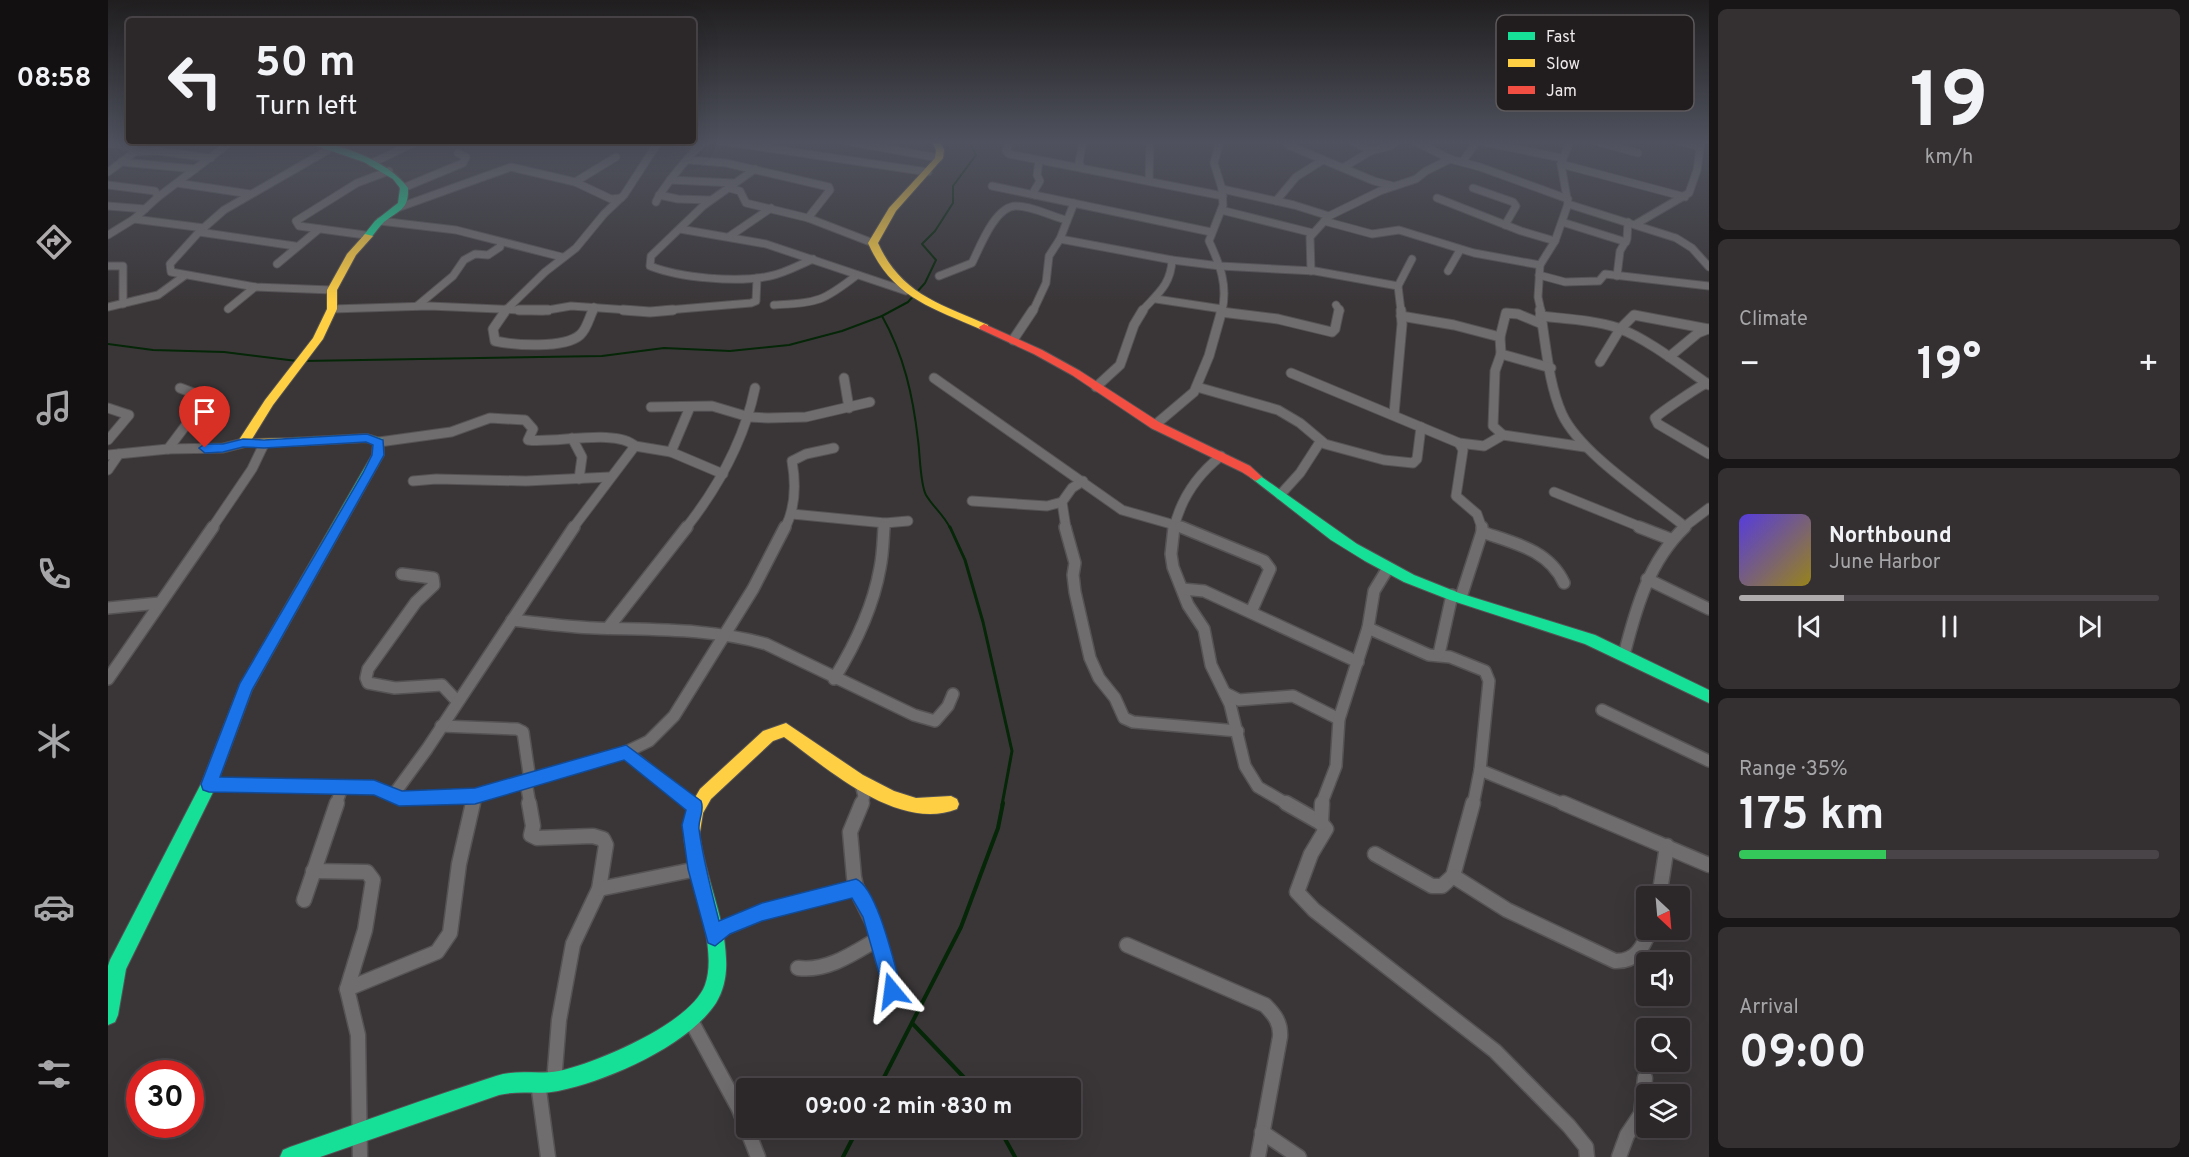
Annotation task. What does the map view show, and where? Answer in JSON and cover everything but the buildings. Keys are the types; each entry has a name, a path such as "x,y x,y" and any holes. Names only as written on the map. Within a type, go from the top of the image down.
{"street":[{"path":"109,234 134,219 161,195"},
{"path":"248,195 224,210 202,230 170,264 171,272 255,287 332,290"},
{"path":"337,195 296,220 300,226 365,235"},
{"path":"400,207 405,195"},
{"path":"243,443 269,403 318,339 332,309 332,290 340,273 365,235 400,207 436,195"},
{"path":"602,195 611,199 621,198"},
{"path":"594,307 580,335 574,339 562,342 502,344 495,341 493,329 507,308 562,257 576,248 623,195"},
{"path":"659,195 657,198 710,200"},
{"path":"717,195 651,256 652,268 714,276 757,278 771,276 813,259"},
{"path":"742,195 746,203 808,218 873,243"},
{"path":"808,218 826,195"},
{"path":"906,195 892,210 873,243 879,261 912,294"},
{"path":"939,276 972,263 991,224 1006,208 1014,195"},
{"path":"1035,195 1211,232"},
{"path":"1155,425 1192,394 1207,364 1226,287 1209,241 1221,210 1222,195"},
{"path":"1240,195 1294,205 1326,219 1372,234 1399,230 1460,250 1540,265"},
{"path":"1276,201 1281,195"},
{"path":"1311,271 1309,253 1313,232 1336,211 1369,195"},
{"path":"1493,195 1513,202 1516,206 1505,225"},
{"path":"1552,195 1684,241 1709,267"},
{"path":"1567,195 1568,201 1556,241 1540,265 1538,297 1562,414 1585,447 1683,525"},
{"path":"1679,195 1685,197"},
{"path":"1617,276 1621,261 1620,251 1626,242 1632,223 1685,197"},
{"path":"1437,198 1505,225 1556,241"},
{"path":"1013,340 1031,315 1046,283 1049,256 1060,239 1074,203"},
{"path":"1284,225 1294,205"},
{"path":"108,206 145,209"},
{"path":"1006,208 1017,206 1066,220"},
{"path":"730,236 771,208"},
{"path":"1221,210 1313,232"},
{"path":"134,219 295,246"},
{"path":"380,221 440,227 562,257"},
{"path":"1562,222 1626,242"},
{"path":"277,264 295,246 319,229"},
{"path":"680,229 766,244 912,294 1052,359 1155,425 1246,469 1321,528 1388,568 1457,596 1575,634 1624,655 1709,697"},
{"path":"1060,239 1172,260 1220,266 1311,271 1398,285"},
{"path":"417,306 453,276 464,260 476,254 488,255 500,247 501,242"},
{"path":"1448,271 1460,250"},
{"path":"1394,414 1401,316 1398,285 1412,259"},
{"path":"1096,387 1115,372 1123,359 1140,313 1165,288 1170,277 1172,260"},
{"path":"108,266 123,266 123,304"},
{"path":"1539,275 1573,282 1581,278 1599,281 1605,274 1709,285"},
{"path":"108,307 159,296 184,276"},
{"path":"774,305 805,304 818,301 831,295 857,276"},
{"path":"332,309 417,306 542,311 571,306 650,312 751,303 756,301 757,278"},
{"path":"228,309 255,287"},
{"path":"1156,299 1278,319 1332,332 1339,320 1340,312 1336,305"},
{"path":"1585,447 1503,435 1493,426 1495,371 1501,354 1500,337 1506,313 1541,320 1602,324 1620,329 1670,357 1708,384"},
{"path":"1600,362 1620,329 1634,315 1709,329"},
{"path":"1401,316 1454,325 1500,337"},
{"path":"1670,357 1698,333 1709,329"},
{"path":"1501,354 1551,368"},
{"path":"1291,373 1448,436 1459,443 1484,446 1503,435"},
{"path":"844,378 849,408"},
{"path":"934,378 1122,510 1175,524 1268,564 1270,569 1251,612"},
{"path":"1708,384 1700,385 1695,392 1660,411 1655,418 1658,424 1709,454"},
{"path":"1197,387 1278,410 1300,423 1320,442 1354,453 1413,463 1417,459 1421,427"},
{"path":"168,449 204,401 201,396 180,388"},
{"path":"608,628 693,519 723,474 734,455 749,417 755,388"},
{"path":"651,407 712,406 749,417 806,417 870,402"},
{"path":"671,452 690,407"},
{"path":"108,408 129,415 108,440"},
{"path":"108,455 168,449 223,448 243,443 264,444 367,438 379,442 451,432 490,418 525,420 533,429 528,440 572,438 630,441 635,446 671,452 723,474"},
{"path":"572,438 583,455 584,461 579,479"},
{"path":"108,1015 112,968 209,784 245,688 368,475 378,455 379,442"},
{"path":"1280,495 1300,473 1320,442"},
{"path":"1439,654 1457,596 1482,531 1483,520 1479,514 1456,496 1463,450 1459,443"},
{"path":"108,679 252,469 264,444"},
{"path":"394,794 560,545 635,446"},
{"path":"209,784 374,787 399,798 475,796 626,752 649,741 674,716 753,589 792,514 795,480 792,461 808,453 834,448"},
{"path":"108,470 119,454"},
{"path":"1221,456 1193,481 1185,495 1175,524 1171,558 1190,609 1204,627 1211,665 1225,693 1238,732 1246,771 1251,780 1258,787 1321,823 1326,829 1311,854 1297,892 1314,910 1495,1051 1569,1126 1586,1147 1587,1157"},
{"path":"413,481 610,477"},
{"path":"972,501 1047,506 1062,502 1072,488 1083,481"},
{"path":"1554,492 1670,539"},
{"path":"1062,502 1064,522 1075,563 1073,575 1075,592 1090,658 1099,678 1115,698 1124,718 1133,722 1238,732"},
{"path":"1624,655 1633,616 1647,579 1670,539 1683,525 1709,507"},
{"path":"792,514 885,523 908,521"},
{"path":"834,679 849,656 863,624 879,573 885,523"},
{"path":"1482,531 1550,559 1560,571 1564,582"},
{"path":"1321,823 1322,805 1336,766 1339,719 1368,628 1374,591 1388,568"},
{"path":"402,574 434,578 434,585 416,602 368,669 366,678 368,683 378,687 401,689 442,685 457,700"},
{"path":"1647,579 1709,609"},
{"path":"1182,589 1203,591 1358,662"},
{"path":"108,608 159,603"},
{"path":"512,620 725,634 766,644 914,716 935,721 948,706 953,694"},
{"path":"1368,628 1429,655 1439,654 1485,671 1488,675 1480,770 1472,810 1453,876 1442,886 1432,886 1375,854"},
{"path":"1225,693 1239,700 1293,696 1339,719"},
{"path":"1602,710 1709,761"},
{"path":"441,726 517,729 523,732 533,826 531,835 537,838 592,836 603,839 606,845 599,889 573,944 546,1082 548,1157"},
{"path":"290,1157 512,1081 546,1082 596,1071 670,1032 689,1017 708,998 715,987 715,937 697,869 690,825 695,807 710,786 780,730 786,730 861,783 906,804 928,806 951,804"},
{"path":"626,752 695,807"},
{"path":"1480,770 1709,865"},
{"path":"861,783 867,794 852,818 849,833 855,862 856,888 871,914 892,991"},
{"path":"304,900 342,787"},
{"path":"347,990 437,952 450,933 459,864 475,796"},
{"path":"1661,886 1667,846"},
{"path":"599,889 697,869"},
{"path":"314,871 366,872 373,880 365,930 347,990 358,1035 357,1092 361,1133 360,1157"},
{"path":"1453,876 1507,910 1615,961 1626,963 1633,959 1644,940"},
{"path":"715,937 717,932 724,928 762,912 856,888"},
{"path":"798,968 813,970 847,957 878,939"},
{"path":"1127,945 1265,1005 1277,1016 1282,1035 1276,1051 1258,1157"},
{"path":"689,1017 739,1109 758,1157"},
{"path":"1619,1157 1627,1135 1641,1114 1645,1078"},
{"path":"1262,1132 1299,1157"}],"waterway":[{"path":"882,316 908,302 925,283 936,260 922,244 935,231 953,203 953,195"},
{"path":"303,361 602,356 664,348 730,351 789,345 842,331 882,316"},
{"path":"882,316 902,361 910,392 924,490 950,528"},
{"path":"108,344 153,350 224,352 297,361"},
{"path":"950,527 965,560 983,622 1012,751 1002,805"},
{"path":"884,1078 961,927 998,828 1003,803"},
{"path":"912,1023 964,1078"},
{"path":"843,1157 853,1138"},
{"path":"1005,1138 1015,1157"}],"traffic: fast":[{"path":"368,236 378,223 400,207 404,195"},
{"path":"108,1015 117,967 209,784 245,688 378,455 379,442 367,438 292,442"},
{"path":"1256,477 1336,536 1409,579 1454,597 1590,639 1625,654 1709,697"},
{"path":"290,1157 499,1085 514,1082 558,1081 596,1070 639,1050 680,1025 696,1012 711,994 717,969 716,944 692,838"}],"traffic: slow":[{"path":"906,195 892,210 873,243 881,261 891,275 918,297 984,327"},
{"path":"292,442 243,443 269,403 318,339 332,309 332,290 352,254 368,236"},
{"path":"692,838 695,813 706,794 768,736 786,730 858,781 889,797 916,805 951,804"}],"traffic: jam":[{"path":"984,327 1038,352 1076,373 1155,425 1246,469 1256,477"}],"route":[{"path":"205,448 223,448 243,443 248,445 367,438 379,442 378,455 369,473 245,688 209,784 374,787 399,798 475,796 626,752 695,807 690,825 697,869 715,937 717,932 724,928 762,912 856,888 871,914 892,991"}]}
